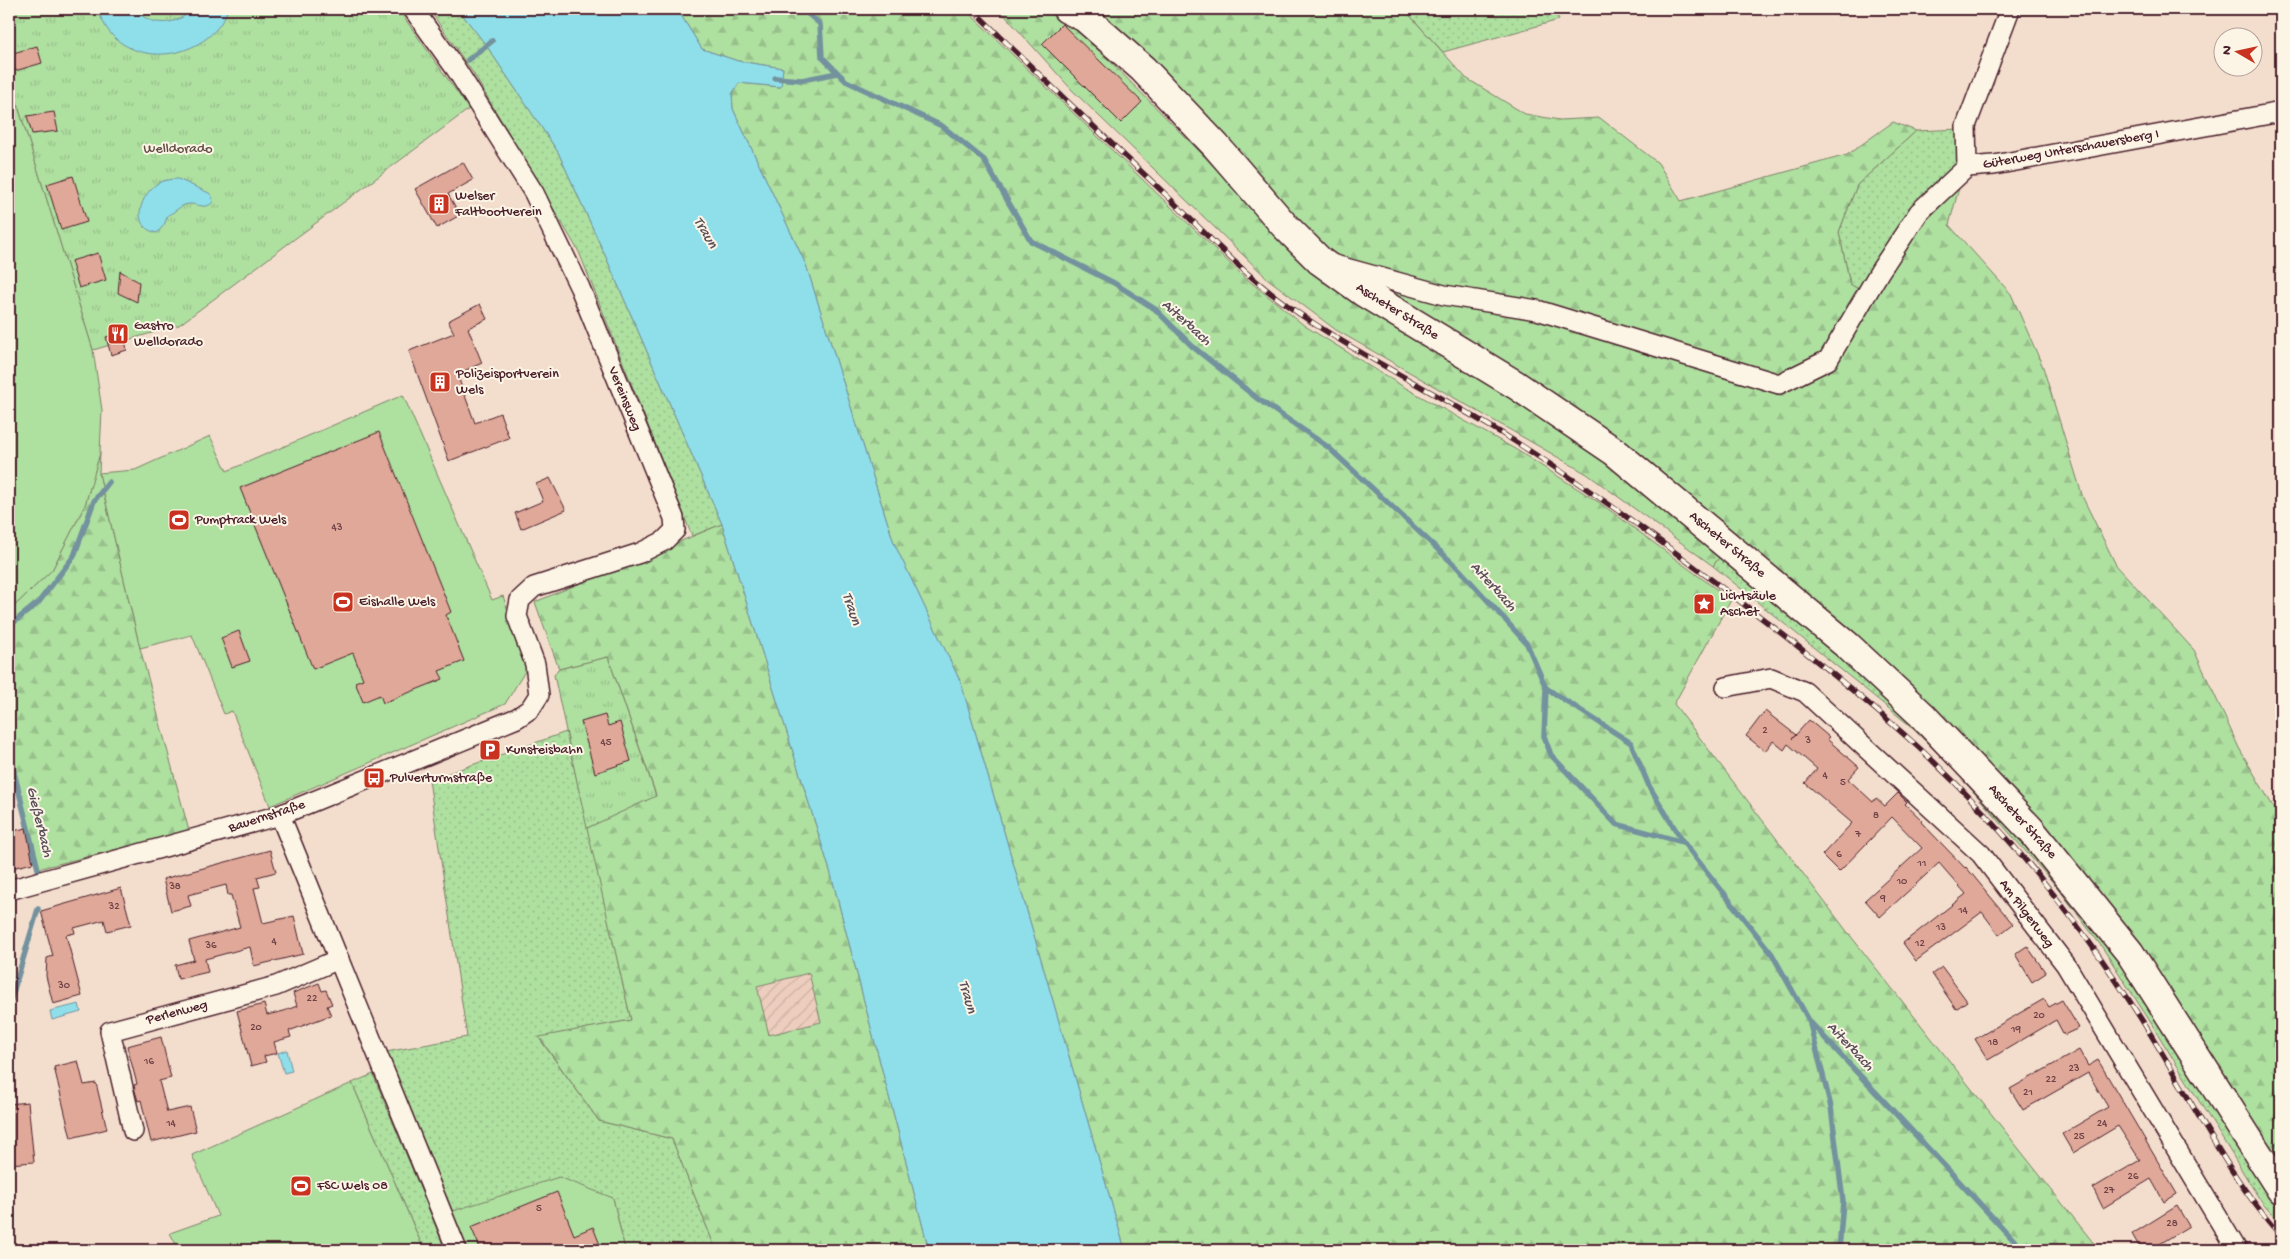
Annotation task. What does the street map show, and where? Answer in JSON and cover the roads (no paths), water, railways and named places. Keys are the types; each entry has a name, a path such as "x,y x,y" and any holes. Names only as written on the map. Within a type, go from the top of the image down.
{"main road":[{"name":"Ascheter Straße","path":"1067,9 1085,18 1143,68 1216,146 1284,225 1320,261 1363,292 1516,385 1615,452 1848,646 1922,715 2031,830 2130,953 2281,1190"}],"street":[{"name":"Vereinsweg","path":"413,9 456,68 534,193 580,288 626,406 674,518 674,530 664,541 640,553 534,587 520,600 517,616 535,664 539,695 530,709 516,718"},
{"name":"Güterweg Unterschauersberg I","path":"2010,9 1966,126 1966,167 1994,165 2281,112"},
{"path":"1320,261 1444,295 1537,310 1779,384 1828,360 1880,271 1919,212 1966,167"},
{"name":"Am Pilgerweg","path":"1726,687 1771,678 1805,692 1981,854 2066,965 2237,1250"},
{"name":"Bauernstraße","path":"9,890 280,815 516,718"},
{"path":"280,815 457,1250"},
{"name":"Perlenweg","path":"133,1131 110,1031 276,986 339,959"}],"water":[{"path":"136,9 148,19 164,22 179,19 192,9 228,9 220,24 209,36 195,45 180,51 163,54 147,53 131,48 116,39 107,29 101,18 98,10"},
{"name":"Traun","path":"458,9 677,9 702,49 738,61 783,68 781,87 739,83 732,94 733,109 806,265 894,543 961,683 1125,1250 929,1250 831,874 722,524 558,152 486,45"},
{"path":"178,179 209,193 212,196 213,202 208,206 184,205 168,215 164,225 157,233 148,230 140,218 140,210 146,195 158,183"},
{"path":"79,1004 81,1012 52,1020 50,1011"},
{"path":"287,1050 292,1071 284,1073 278,1053"}],"waterway":[{"name":"Aiterbach","path":"802,9 820,24 822,57 846,81 942,126 984,160 1031,241 1114,283 1155,309 1192,346 1258,399 1328,447 1460,570 1527,644 1546,688 1631,743 1649,786 1683,842 1772,954 1810,1022 2023,1250"},
{"name":"Gießerbach","path":"468,60 492,41"},
{"path":"775,78 802,80 837,73"},
{"name":"Gießerbach","path":"9,626 38,603 74,556 94,501 109,482"},
{"name":"Aiterbach","path":"1546,688 1544,736 1551,755 1616,824 1683,842"},
{"name":"Gießerbach","path":"9,752 38,869"},
{"path":"9,1006 38,909"},
{"path":"1810,1024 1831,1107 1843,1201 1839,1250"}],"railway":[{"path":"972,9 1222,250 1268,291 1339,340 1511,439 1608,504 1803,650 1918,747 1951,778 2013,845 2071,917 2148,1030 2243,1188 2281,1236"}],"place":[{"name":"Welser Faltbootverein","path":"439,204"},
{"name":"Gastro Welldorado","path":"118,334"},
{"name":"Polizeisportverein Wels","path":"440,382"},
{"name":"Pumptrack Wels","path":"179,520"},
{"name":"Eishalle Wels","path":"343,602"},
{"name":"Lichtsäule Aschet","path":"1704,604"},
{"name":"Kunsteisbahn","path":"490,750"},
{"name":"Pulverturmstraße","path":"374,778"},
{"name":"FSC Wels 08","path":"301,1186"}],"park label":[{"name":"Welldorado","path":"178,149"}]}
